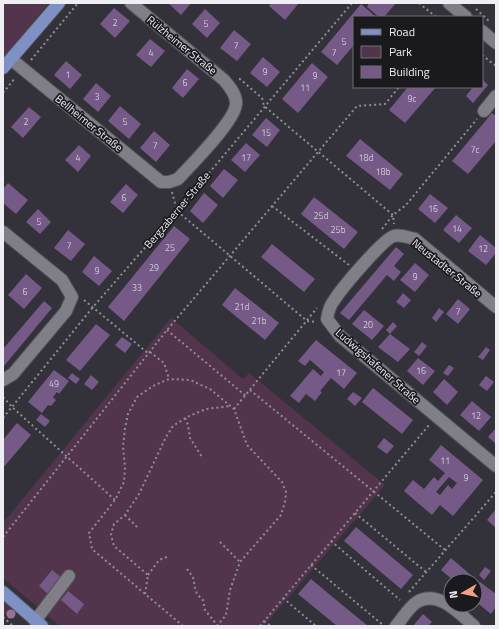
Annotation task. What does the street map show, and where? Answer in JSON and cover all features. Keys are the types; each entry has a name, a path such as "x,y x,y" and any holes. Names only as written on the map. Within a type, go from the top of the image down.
{"main road":[{"path":"7,64 59,3"},
{"path":"3,592 38,623"}],"street":[{"name":"Rülzheimer Straße","path":"131,3 215,72 232,89"},
{"path":"448,3 461,16"},
{"name":"Bellheimer Straße","path":"7,64 23,70 161,182 169,182"},
{"name":"Bergzaberner Straße","path":"169,182 178,179 230,120 236,103 232,89"},
{"path":"484,111 496,96"},
{"path":"3,232 62,280 72,297 66,311 13,374 3,380"},
{"name":"Neustadter Straße","path":"394,236 404,236 415,239 496,307"},
{"name":"Ludwigshafener Straße","path":"394,236 382,243 334,300 328,311 328,319 340,336 496,466"},
{"path":"38,623 68,576"},
{"path":"396,626 414,605 420,601 432,599 449,604 474,626"}],"path":[{"path":"3,93 78,3"},
{"name":"Bergzaberner Straße","path":"3,416 352,3"},
{"path":"419,3 435,16"},
{"path":"475,8 480,16"},
{"path":"483,20 491,32"},
{"path":"483,56 496,66"},
{"path":"232,89 240,78 262,98 264,106 394,215 394,236"},
{"path":"3,537 167,330 357,106 385,104 398,88"},
{"path":"379,232 394,215 406,205 484,111"},
{"path":"169,182 177,211 306,321 315,322 328,319"},
{"path":"272,206 350,265"},
{"path":"234,409 321,302"},
{"path":"94,307 164,363 169,379"},
{"path":"167,330 246,396"},
{"path":"183,626 92,549 89,533 116,500 124,482 125,428 128,414 137,397 153,386 169,379 190,380 210,389 231,406 234,409 247,444 282,482 286,492 281,515 240,562 230,590 226,615 218,626 205,610 203,600 195,588 193,577 187,570"},
{"path":"250,390 374,490 445,550"},
{"path":"3,397 12,407 116,500"},
{"path":"148,575 114,546 111,535 114,524 125,515 139,494 166,437 173,426 185,418 206,409 231,406"},
{"path":"260,626 436,416"},
{"path":"185,418 188,425 190,438 202,457"},
{"path":"406,596 496,492"},
{"path":"354,513 426,572"},
{"path":"125,515 138,528"},
{"path":"331,541 401,601"},
{"path":"220,542 240,562"},
{"path":"145,594 148,575 159,560 167,557"},
{"path":"311,566 383,625 382,626"},
{"path":"283,598 316,626"},
{"path":"3,617 13,626"},
{"path":"264,621 271,626"}],"green space":[{"path":"3,3 49,3 3,58"},
{"path":"171,318 243,379 249,373 385,485 264,626 60,626 3,578 3,523"},
{"path":"3,602 16,613 11,619 3,613"}],"building":[{"path":"168,3 191,3 181,15"},
{"path":"271,3 299,3 285,20 269,6"},
{"path":"369,3 396,3 385,16 378,16 367,7"},
{"path":"361,4 375,16 353,16 353,46 337,65 321,52"},
{"path":"114,8 130,21 115,38 100,24"},
{"path":"205,9 220,23 207,38 192,24"},
{"path":"234,30 251,44 237,61 220,48"},
{"path":"150,39 165,51 151,67 136,55"},
{"path":"263,57 280,72 267,87 250,73"},
{"path":"66,61 82,75 70,89 54,75"},
{"path":"312,63 328,77 298,113 282,99"},
{"path":"187,69 199,79 183,98 172,88"},
{"path":"483,80 488,85 473,103 466,96 472,88 483,88"},
{"path":"96,83 111,96 98,112 83,99"},
{"path":"407,88 435,88 405,123 389,110"},
{"path":"120,106 141,124 129,139 108,121"},
{"path":"29,107 41,117 23,138 11,127"},
{"path":"492,113 496,116 496,141 468,174 452,161"},
{"path":"266,118 280,130 267,147 252,135"},
{"path":"154,131 170,145 156,162 140,148"},
{"path":"360,139 403,174 390,190 346,156"},
{"path":"246,143 260,155 245,172 231,160"},
{"path":"79,145 91,156 78,172 65,160"},
{"path":"224,169 238,180 223,198 210,186"},
{"path":"8,183 28,200 16,214 3,203 3,189"},
{"path":"126,184 138,195 123,213 110,202"},
{"path":"204,193 218,205 203,223 190,211"},
{"path":"430,194 448,208 435,223 418,209"},
{"path":"314,197 358,232 344,249 301,214"},
{"path":"38,209 51,222 40,234 26,222"},
{"path":"456,215 472,228 459,243 443,230"},
{"path":"174,226 190,239 124,321 108,307"},
{"path":"68,230 85,244 71,261 54,248"},
{"path":"480,235 496,248 496,253 486,265 468,251"},
{"path":"272,244 315,279 304,292 261,257"},
{"path":"396,247 404,254 394,266 401,272 394,281 387,275 349,320 340,313"},
{"path":"94,256 112,271 99,286 82,272"},
{"path":"415,263 429,275 415,292 400,280"},
{"path":"26,274 42,288 24,309 8,295"},
{"path":"235,288 279,323 265,340 222,305"},
{"path":"403,293 411,300 404,308 396,302"},
{"path":"458,299 470,309 458,324 446,314"},
{"path":"44,301 52,308 4,366 3,349"},
{"path":"439,308 444,312 436,322 432,318"},
{"path":"364,310 384,326 372,340 352,324"},
{"path":"393,322 397,326 390,334 386,330"},
{"path":"96,324 110,335 80,371 66,360"},
{"path":"390,334 410,349 398,362 378,347"},
{"path":"122,337 132,344 125,353 115,345"},
{"path":"316,340 357,373 344,389 331,378 320,391 322,392 315,401 306,394 299,403 290,396 313,369 321,376 324,372 310,360 305,366 298,361"},
{"path":"422,342 427,346 419,356 414,352"},
{"path":"486,347 490,350 483,360 478,357"},
{"path":"418,358 435,371 423,385 407,371"},
{"path":"449,365 454,368 448,376 443,373"},
{"path":"54,370 69,381 59,394 57,392 53,397 56,400 51,406 48,405 42,413 28,402"},
{"path":"72,373 80,379 76,384 68,378"},
{"path":"91,375 99,382 92,390 84,384"},
{"path":"486,376 494,382 487,391 479,385"},
{"path":"444,379 458,392 447,405 433,392"},
{"path":"373,388 413,420 402,434 362,402"},
{"path":"353,392 362,398 355,406 347,399"},
{"path":"472,401 491,417 479,431 460,415"},
{"path":"41,414 50,421 45,427 36,420"},
{"path":"17,423 31,435 3,468 3,440"},
{"path":"496,428 496,444 488,437"},
{"path":"384,438 394,446 387,454 377,447"},
{"path":"441,445 483,480 453,516 440,505 432,515 404,491 413,480 424,489 434,477 438,481 445,473 429,460","holes":["449,477 457,483 452,489 448,485 440,495 436,492"]},
{"path":"496,509 496,528 487,520"},
{"path":"356,527 413,575 401,589 344,541"},
{"path":"451,558 468,573 445,573 441,570"},
{"path":"485,567 491,571 484,580 483,573 480,573"},
{"path":"52,570 62,578 49,595 39,586"},
{"path":"311,579 368,626 337,626 298,594"},
{"path":"483,584 496,594 496,607 491,614 483,608"},
{"path":"68,591 84,604 77,614 61,600"},
{"path":"423,614 432,622 428,626 413,626"}]}
